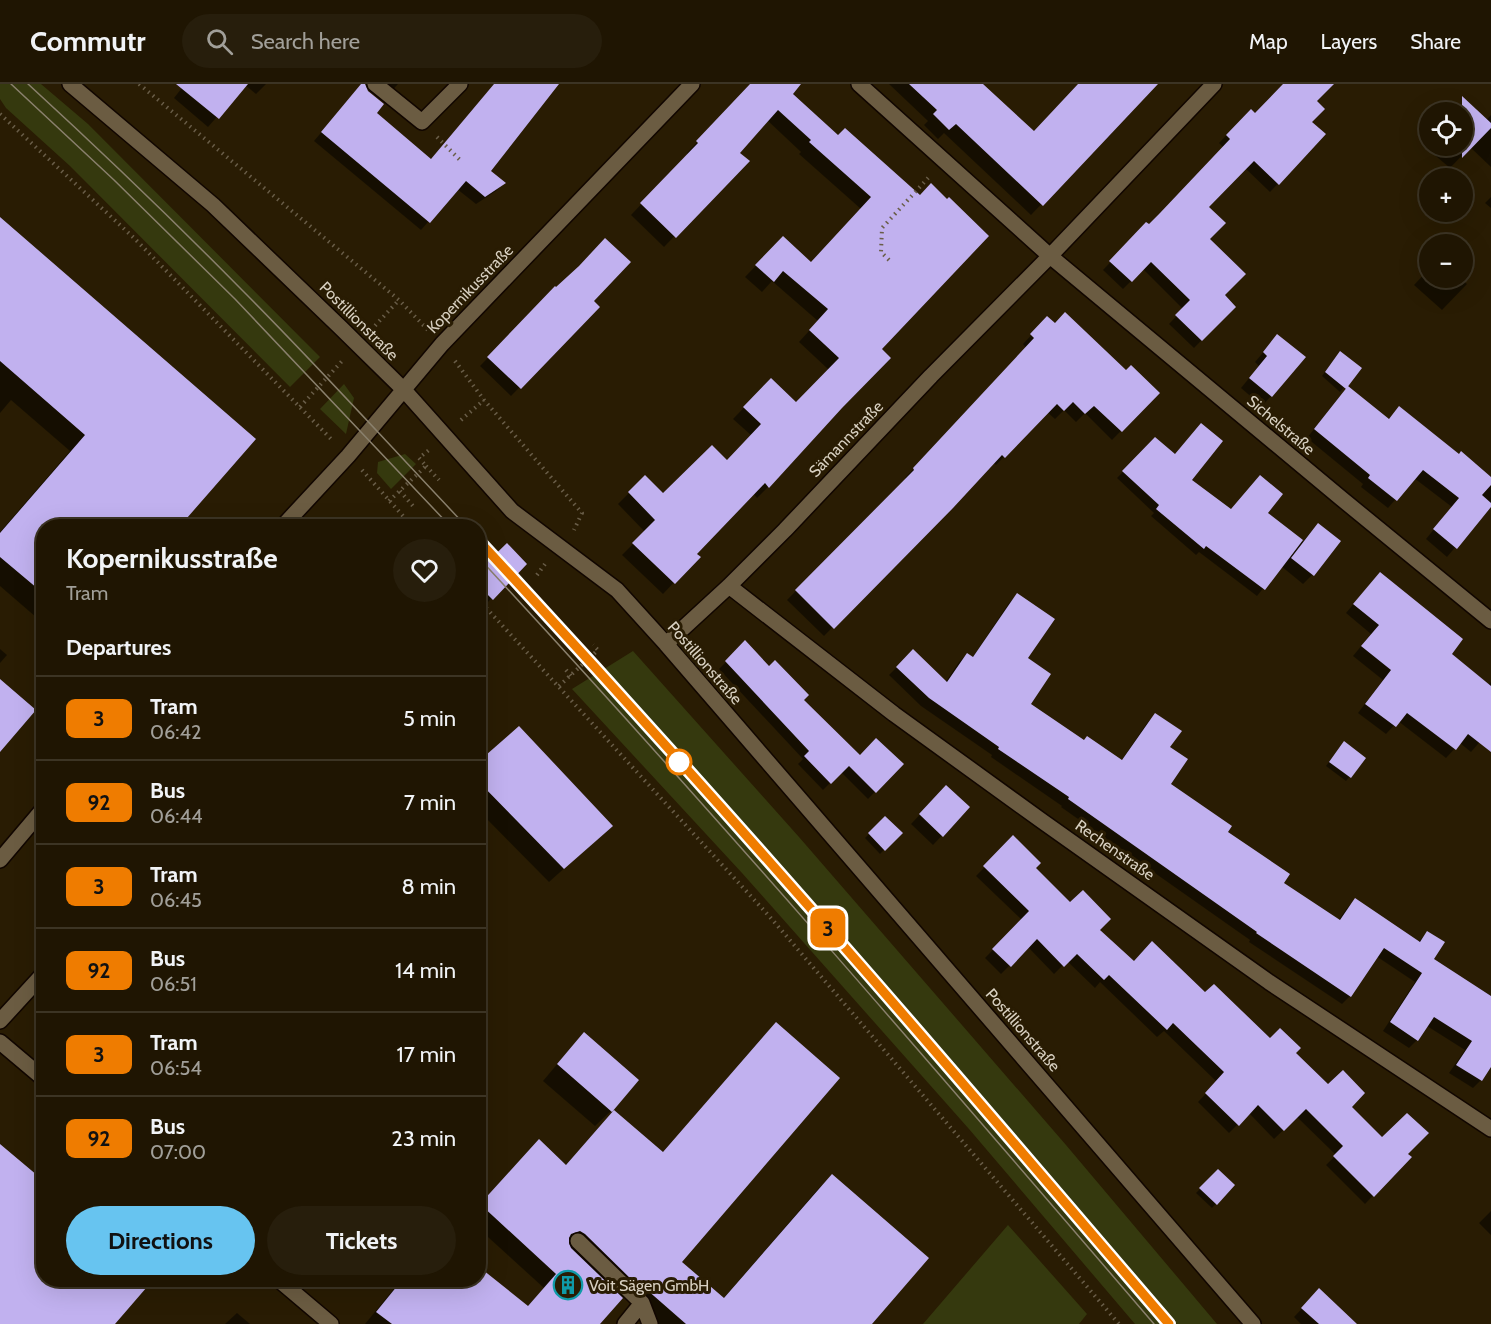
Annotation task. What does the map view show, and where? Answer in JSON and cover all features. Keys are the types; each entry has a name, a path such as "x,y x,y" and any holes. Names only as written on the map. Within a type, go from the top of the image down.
{"street":[{"name":"Postillionstraße","path":"70,84 213,204 350,336 404,390 512,511 617,590 1253,1324"},
{"path":"375,84 422,122 460,84"},
{"name":"Kopernikusstraße","path":"290,519 348,456 442,344 692,84"},
{"path":"859,84 1050,256"},
{"name":"Sämannstraße","path":"666,644 729,586 1214,84"},
{"name":"Sichelstraße","path":"1050,256 1491,621"},
{"name":"Rechenstraße","path":"729,586 894,714 1042,821 1269,982 1491,1129"},
{"path":"0,860 36,817"},
{"path":"0,1021 36,982"},
{"path":"0,1042 36,1072"},
{"path":"578,1242 642,1303 650,1324"},
{"path":"287,1287 331,1324"},
{"path":"625,1324 642,1303"}],"path":[{"path":"139,84 399,300 442,344 484,400 582,513"},
{"path":"0,115 134,238 348,456 406,519"},
{"path":"422,122 462,162"},
{"path":"889,260 881,252 882,228 944,161"},
{"path":"426,466 439,480"},
{"path":"400,491 413,506"},
{"path":"537,574 545,564"},
{"path":"486,608 770,917 1119,1324"},
{"path":"559,686 598,650 593,645"},
{"path":"566,670 571,676"}],"green space":[{"path":"0,84 41,84 88,124 320,357 290,387 70,166 6,108 0,99"},
{"path":"344,384 354,398 346,434 320,409"},
{"path":"405,454 416,464 391,489 377,473 378,462"},
{"path":"633,651 799,837 1066,1145 1217,1324 1135,1324 969,1129 742,873 572,689"},
{"path":"1008,1225 1087,1314 1079,1324 923,1324"}],"building":[{"path":"176,84 248,84 219,119"},
{"path":"361,84 365,84 368,91 384,104 377,113 431,159 494,84 559,84 491,171 506,183 485,197 466,181 430,223 321,132"},
{"path":"750,84 801,84 793,94 838,135 845,128 920,195 931,183 947,199 949,197 989,236 882,349 891,358 769,488 765,483 697,554 701,557 675,584 632,543 655,520 628,492 645,475 663,493 712,445 727,460 761,424 743,407 771,378 796,402 839,358 809,330 828,309 783,271 774,282 755,265 783,236 811,262 871,197 809,142 811,140 778,110 740,153 750,161 676,238 640,203 698,143 696,141"},
{"path":"909,84 983,84 1034,131 1078,84 1158,84 1043,206 956,124 949,130 933,114 937,110"},
{"path":"1283,84 1334,84 1317,101 1325,109 1312,122 1326,134 1279,185 1254,161 1209,207 1226,223 1210,239 1246,274 1225,295 1236,307 1202,341 1175,315 1190,300 1151,262 1132,282 1109,261 1146,222 1149,224 1160,213 1230,139 1226,135 1251,109 1255,113"},
{"path":"1473,106 1491,123 1491,128 1473,147"},
{"path":"0,217 256,439 186,519 36,519 36,587 0,557 0,533 85,435 0,361"},
{"path":"605,238 631,262 594,301 600,307 521,389 487,357"},
{"path":"1065,312 1126,370 1131,365 1160,393 1122,432 1094,406 1085,414 1073,402 1064,411 1057,404 1005,458 1002,455 834,629 795,590 914,470 913,468 1034,338 1030,334 1047,316 1055,323"},
{"path":"1277,334 1306,357 1272,397 1249,378 1267,356 1263,352"},
{"path":"1340,351 1362,368 1346,389 1325,372"},
{"path":"1348,386 1389,419 1399,406 1459,454 1461,451 1491,477 1491,485 1482,495 1491,503 1491,507 1457,549 1433,529 1459,498 1423,470 1397,501 1368,478 1370,475 1314,429"},
{"path":"1201,423 1223,441 1192,480 1231,509 1260,475 1283,494 1268,513 1303,540 1265,590 1206,546 1204,549 1156,509 1159,505 1122,471 1155,437 1175,454"},
{"path":"1318,523 1341,541 1314,576 1291,558"},
{"path":"507,543 527,564 493,600 486,593 486,563"},
{"path":"1380,572 1463,639 1452,654 1491,686 1491,752 1468,734 1456,750 1407,713 1396,727 1365,704 1391,670 1361,646 1379,625 1353,604"},
{"path":"1017,593 1055,619 1028,658 1051,674 1031,704 1084,740 1087,736 1122,760 1155,713 1182,731 1170,747 1188,759 1171,784 1232,826 1228,832 1290,874 1284,883 1340,920 1355,898 1420,942 1427,931 1445,942 1434,959 1491,996 1491,1067 1482,1081 1456,1065 1472,1041 1434,1017 1418,1041 1390,1022 1422,973 1384,948 1351,997 1256,933 1068,799 1069,797 998,749 999,747 929,698 896,667 913,649 947,682 967,653 973,657"},
{"path":"745,640 769,666 775,660 809,695 804,700 860,755 876,738 904,764 876,793 849,766 831,784 804,756 809,751 725,661"},
{"path":"0,679 36,710 0,752"},
{"path":"519,726 613,826 564,869 486,789 486,755"},
{"path":"1344,741 1366,758 1351,778 1329,762"},
{"path":"946,785 970,807 943,837 919,814"},
{"path":"885,816 903,833 885,851 868,833"},
{"path":"1013,835 1041,863 1036,868 1070,902 1083,890 1111,919 1100,930 1134,961 1152,941 1205,992 1214,984 1270,1038 1280,1028 1301,1048 1296,1053 1328,1084 1343,1070 1365,1093 1352,1107 1382,1137 1407,1113 1429,1133 1408,1154 1412,1157 1374,1197 1333,1156 1343,1146 1306,1109 1284,1131 1258,1105 1239,1126 1205,1093 1224,1072 1173,1023 1167,1030 1109,975 1104,980 1077,954 1064,967 1037,939 1011,967 992,949 1029,911 983,866"},
{"path":"776,1022 840,1078 682,1262 724,1298 832,1174 929,1258 872,1324 686,1324 638,1282 636,1284 580,1231 571,1234 569,1243 571,1248 623,1298 600,1324 392,1324 376,1312 396,1287 486,1287 486,1272 528,1306 556,1274 486,1210 486,1197 539,1139 566,1165 614,1110 663,1152"},
{"path":"584,1032 639,1080 612,1112 557,1064"},
{"path":"0,1144 36,1174 36,1287 147,1287 115,1324 0,1324"},
{"path":"1218,1169 1235,1185 1217,1205 1199,1188"},
{"path":"1319,1288 1357,1324 1319,1324 1301,1308"}],"tram line":[{"path":"11,84 114,180 235,299 443,519"},
{"path":"28,84 136,185 241,289 459,519"},
{"path":"486,549 741,831 1169,1324"},
{"name":"3","path":"486,549 774,867 1169,1324"},
{"path":"486,566 735,841 904,1033 1154,1324"}],"place":[{"name":"Voit Sägen GmbH","path":"568,1285"}]}
